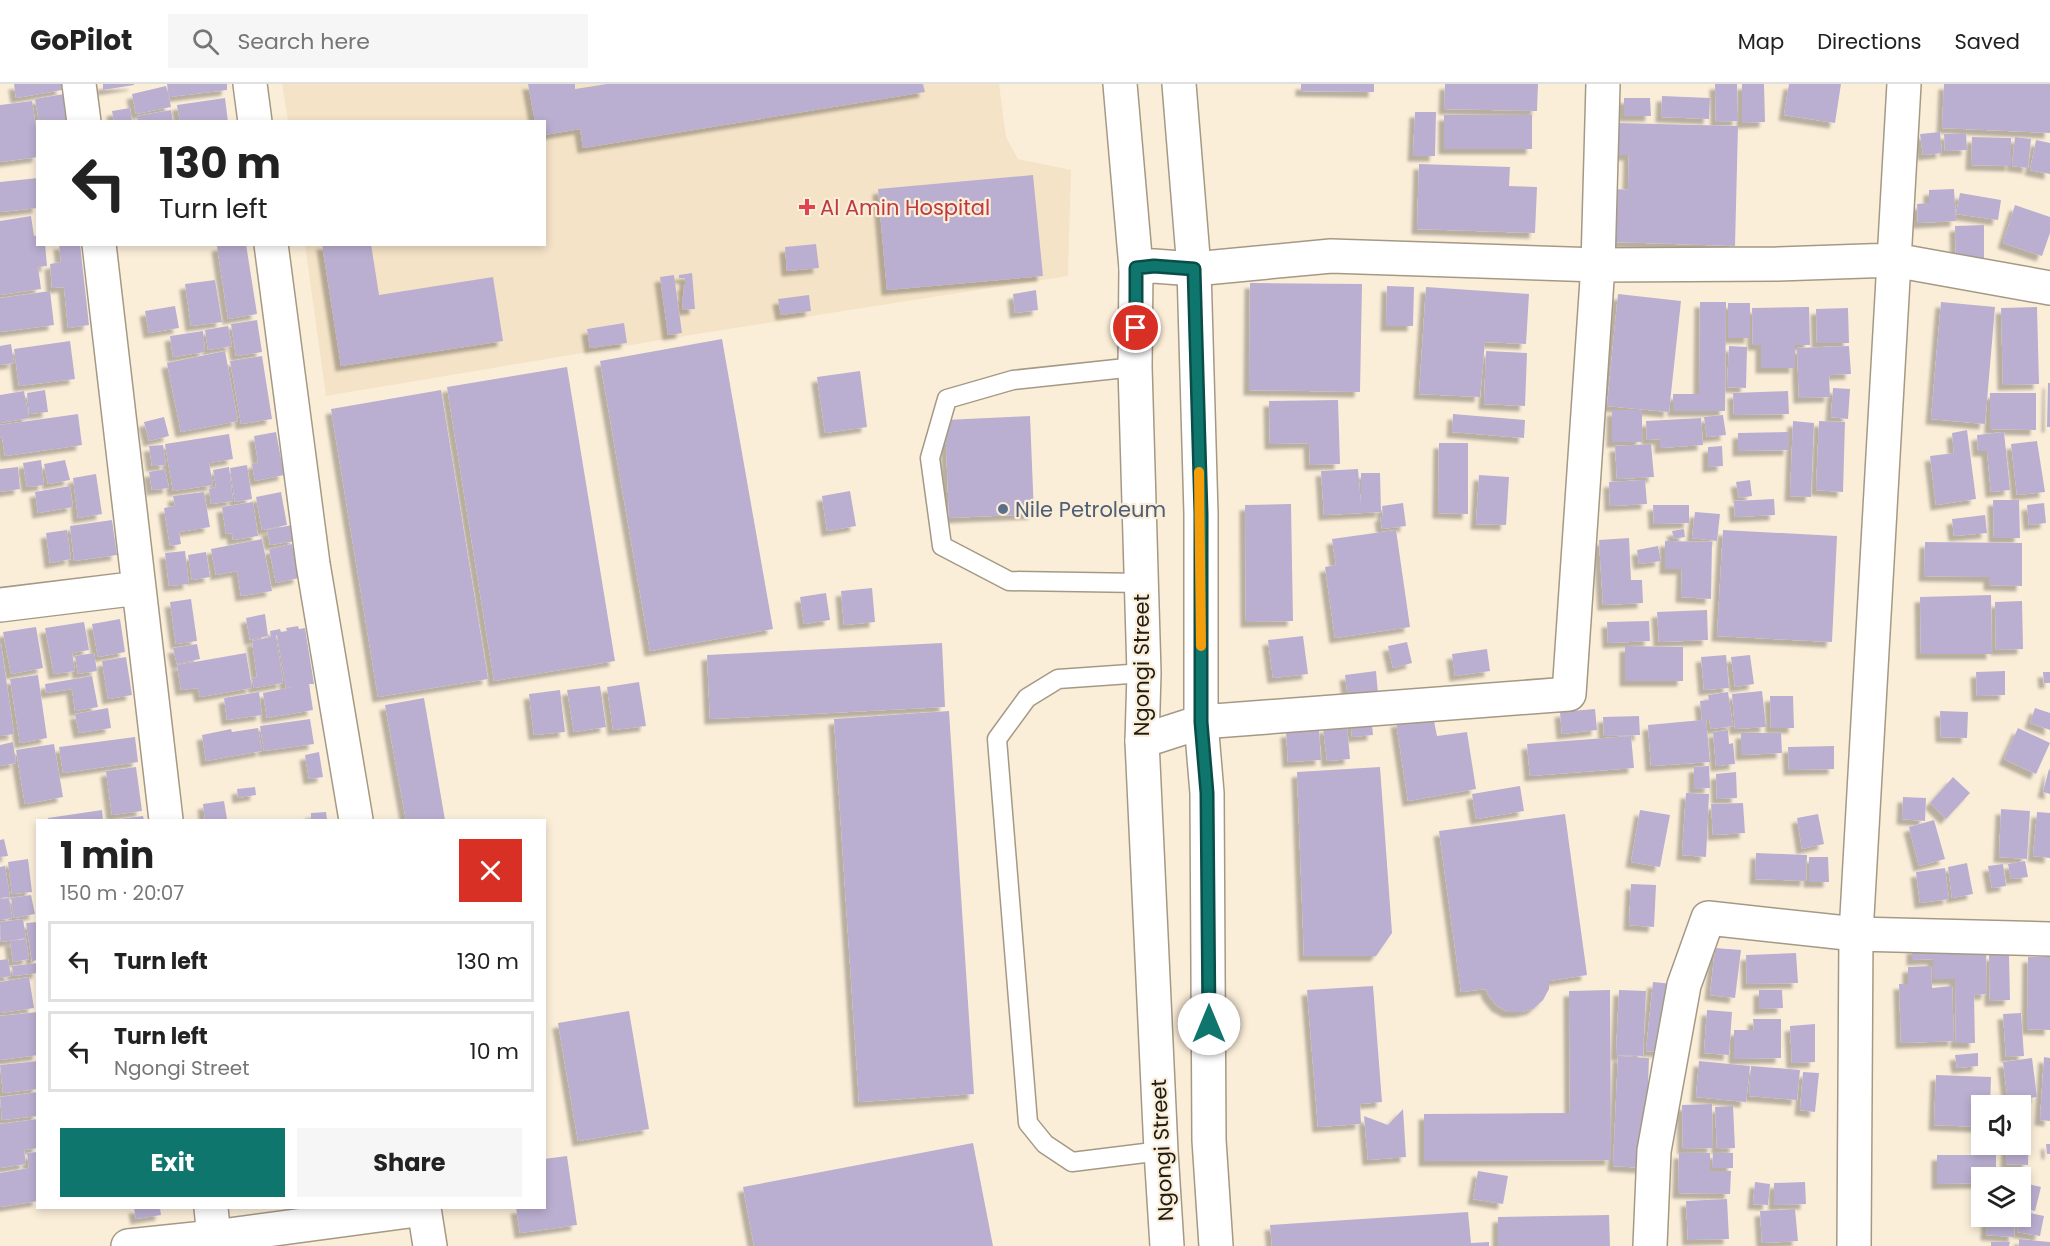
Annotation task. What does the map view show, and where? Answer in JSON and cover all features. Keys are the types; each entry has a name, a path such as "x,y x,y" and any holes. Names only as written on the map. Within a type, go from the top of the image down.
{"street":[{"path":"80,84 84,120"},
{"path":"250,84 255,120"},
{"name":"Ngongi Street","path":"1120,84 1136,268 1135,367 1144,673 1142,741 1167,1246"},
{"path":"1179,84 1194,269 1201,514 1201,722 1207,793 1209,1140 1216,1246"},
{"path":"1142,741 1201,722 1569,694 1598,265 1603,84"},
{"path":"1854,1246 1856,934 1904,84"},
{"path":"99,246 166,819"},
{"path":"271,246 313,564 356,819"},
{"path":"1136,268 1154,266 1194,269 1331,256 1598,265 1777,264 1894,260 2050,288"},
{"path":"0,605 139,588"},
{"path":"1650,1246 1654,1151 1684,985 1708,918 1856,934 2050,939"},
{"path":"128,1246 212,1222 409,1209"},
{"path":"424,1209 430,1246"}],"lane":[{"path":"1135,367 1013,380 947,399 930,458 942,546 1009,581 1141,583"},
{"path":"1144,673 1058,679 1027,698 997,739 1028,1123 1045,1144 1072,1162 1161,1152"}],"shaded area":[{"name":"Al Amin Hospital","path":"282,84 999,84 1006,137 1018,159 1071,170 1068,276 697,334 326,396 305,246 546,246 546,120 288,120"}],"building":[{"path":"14,84 61,84 62,90 16,98"},
{"path":"103,84 134,84 134,85 103,90"},
{"path":"167,84 227,84 227,90 169,97"},
{"path":"528,84 575,84 575,89 607,84 923,84 925,92 583,148 580,129 546,135 546,120 535,120"},
{"path":"1301,84 1374,84 1374,92 1301,91"},
{"path":"1445,84 1538,84 1537,111 1444,109"},
{"path":"1715,84 1737,84 1738,121 1716,122"},
{"path":"1742,84 1764,84 1765,122 1742,123"},
{"path":"1789,84 1841,84 1835,123 1784,115"},
{"path":"1944,84 2050,84 2050,133 1942,128"},
{"path":"166,86 171,107 136,114 132,94"},
{"path":"64,94 69,120 39,120 35,99"},
{"path":"1662,96 1710,98 1709,119 1661,117"},
{"path":"225,98 228,120 180,120 177,105"},
{"path":"1624,98 1650,98 1651,116 1624,116"},
{"path":"32,101 36,126 36,157 0,162 0,105"},
{"path":"130,108 132,120 114,120 112,111"},
{"path":"171,110 173,120 138,120 137,116"},
{"path":"1415,112 1436,112 1435,156 1413,156"},
{"path":"1444,115 1532,115 1532,149 1444,149"},
{"path":"1618,123 1738,126 1735,246 1615,242 1616,189 1628,190 1629,155 1617,155"},
{"path":"1940,132 1942,153 1923,155 1920,134"},
{"path":"1966,133 1967,150 1945,151 1944,134"},
{"path":"1972,137 2011,138 2011,166 1971,165"},
{"path":"2015,137 2031,139 2028,168 2012,166"},
{"path":"2036,140 2050,143 2050,174 2030,170"},
{"path":"1419,164 1510,167 1509,186 1537,187 1535,233 1417,229"},
{"path":"1033,175 1043,276 887,290 878,189"},
{"path":"36,178 36,208 0,212 0,182"},
{"path":"1954,189 1956,221 1918,223 1917,204 1929,203 1929,190"},
{"path":"1960,193 2001,200 1998,220 1956,214"},
{"path":"2015,205 2050,217 2050,233 2042,256 2003,243"},
{"path":"31,216 36,246 45,246 47,266 38,267 41,289 0,295 0,221"},
{"path":"1984,225 1984,258 1956,259 1955,226"},
{"path":"816,244 819,268 787,271 785,247"},
{"path":"59,246 80,246 89,325 68,328 64,287 52,288 50,264 61,262"},
{"path":"217,246 246,246 257,314 228,319"},
{"path":"322,246 371,246 379,295 493,277 503,341 341,366"},
{"path":"692,273 695,309 683,310 682,296 684,296 685,278 679,278 679,275"},
{"path":"674,275 682,333 668,335 660,277"},
{"path":"215,280 222,322 191,326 185,284"},
{"path":"1250,283 1362,284 1360,392 1249,390"},
{"path":"1387,286 1414,287 1413,326 1386,326"},
{"path":"1426,287 1529,294 1526,344 1485,342 1480,397 1419,394"},
{"path":"1036,290 1038,310 1015,313 1013,294"},
{"path":"50,291 54,325 0,332 0,298"},
{"path":"1618,294 1681,301 1669,412 1607,406"},
{"path":"809,295 811,311 781,315 778,299"},
{"path":"1700,302 1726,302 1725,411 1673,411 1673,394 1699,394"},
{"path":"1941,302 1995,307 1985,424 1931,419"},
{"path":"1728,303 1750,303 1750,338 1728,338"},
{"path":"175,306 179,328 149,333 145,311"},
{"path":"1809,307 1810,345 1795,345 1795,368 1761,368 1761,345 1753,345 1752,308"},
{"path":"2037,307 2039,384 2003,385 2001,308"},
{"path":"1848,308 1849,343 1817,343 1816,309"},
{"path":"257,320 262,352 236,356 231,324"},
{"path":"624,323 627,343 590,348 587,329"},
{"path":"228,326 232,346 208,350 205,330"},
{"path":"203,331 205,352 173,357 170,336"},
{"path":"722,339 773,629 650,651 600,361"},
{"path":"70,341 75,379 19,386 14,349"},
{"path":"11,344 14,363 0,365 0,346"},
{"path":"1729,346 1747,347 1746,388 1727,387"},
{"path":"1849,346 1851,374 1829,375 1830,397 1799,398 1797,348"},
{"path":"225,351 238,421 181,432 167,363"},
{"path":"1486,351 1527,353 1525,406 1484,404"},
{"path":"262,356 272,419 241,424 230,361"},
{"path":"567,367 615,661 494,681 447,387"},
{"path":"860,371 867,427 825,433 817,377"},
{"path":"2048,383 2050,383 2050,427 2047,427"},
{"path":"1833,388 1850,389 1848,419 1831,417"},
{"path":"45,390 48,412 29,414 27,393"},
{"path":"441,390 488,679 378,697 331,409"},
{"path":"24,391 29,418 0,423 0,395"},
{"path":"1788,391 1789,414 1734,415 1733,393"},
{"path":"1990,393 2036,393 2036,430 1990,429"},
{"path":"1338,400 1340,464 1310,465 1309,443 1270,444 1269,401"},
{"path":"1612,410 1642,410 1642,442 1612,442"},
{"path":"78,414 82,445 5,456 2,437 0,438 0,425"},
{"path":"1453,414 1525,420 1524,438 1452,432"},
{"path":"1723,415 1726,435 1707,437 1704,417"},
{"path":"1030,416 1034,514 949,518 945,420"},
{"path":"164,417 169,436 149,441 144,422"},
{"path":"1701,418 1703,445 1660,448 1660,439 1647,440 1646,421"},
{"path":"1793,421 1814,423 1811,497 1790,496"},
{"path":"1819,421 1845,422 1843,492 1816,490"},
{"path":"1967,430 1976,499 1936,505 1930,456 1954,453 1952,433"},
{"path":"276,432 284,475 255,481 252,464 258,462 254,436"},
{"path":"1789,432 1789,450 1738,451 1738,433"},
{"path":"2004,432 2010,490 1991,492 1987,451 1978,451 1977,435"},
{"path":"229,434 233,459 209,463 213,485 173,491 165,444"},
{"path":"2037,441 2045,492 2017,495 2011,444"},
{"path":"1439,443 1468,443 1468,514 1438,513"},
{"path":"1651,444 1654,477 1617,479 1615,446"},
{"path":"163,445 166,465 152,466 149,446"},
{"path":"1722,446 1723,466 1708,467 1708,447"},
{"path":"41,460 44,485 27,487 23,463"},
{"path":"65,460 70,480 48,484 44,464"},
{"path":"247,465 252,499 235,502 230,468"},
{"path":"18,467 20,489 0,492 0,469"},
{"path":"229,467 233,501 211,504 209,489 216,487 213,470"},
{"path":"165,469 169,488 152,490 149,472"},
{"path":"1358,469 1361,505 1361,473 1380,473 1381,512 1324,515 1321,471"},
{"path":"96,474 102,514 78,518 73,478"},
{"path":"1479,475 1509,477 1506,525 1476,524"},
{"path":"1645,480 1647,504 1610,506 1609,482"},
{"path":"1750,480 1752,496 1739,498 1736,482"},
{"path":"70,486 73,507 38,513 35,492"},
{"path":"850,491 856,526 827,531 822,496"},
{"path":"204,492 210,527 179,532 181,544 170,546 164,508 175,506 173,496"},
{"path":"281,492 287,525 262,530 256,497"},
{"path":"1774,499 1775,515 1735,517 1734,501"},
{"path":"1993,500 2019,500 2020,538 1994,538"},
{"path":"253,502 258,536 233,540 232,533 226,534 222,507"},
{"path":"1403,503 1406,526 1382,529 1380,516 1383,516 1382,506"},
{"path":"2044,503 2046,523 2029,525 2027,505"},
{"path":"1291,504 1293,621 1246,622 1245,505"},
{"path":"1653,505 1689,505 1689,523 1654,524"},
{"path":"1695,512 1720,514 1717,541 1692,538"},
{"path":"1985,515 1987,533 1954,536 1952,519"},
{"path":"112,520 117,555 74,561 70,526"},
{"path":"292,525 296,541 270,545 267,530"},
{"path":"1684,529 1685,537 1674,539 1672,531"},
{"path":"67,530 71,559 50,563 46,533"},
{"path":"1396,530 1410,627 1335,638 1325,567 1336,565 1332,539"},
{"path":"1723,530 1837,536 1832,642 1717,636"},
{"path":"1629,538 1631,580 1642,580 1643,603 1603,605 1599,540"},
{"path":"262,539 272,591 241,596 237,571 216,575 211,549"},
{"path":"1665,541 1712,542 1711,599 1681,597 1682,569 1665,569"},
{"path":"1925,542 2022,543 2022,586 1989,585 1989,577 1924,576"},
{"path":"292,544 299,578 276,583 269,549"},
{"path":"1658,546 1661,561 1639,564 1637,550"},
{"path":"185,551 189,584 169,586 165,553"},
{"path":"206,552 210,577 192,580 188,555"},
{"path":"872,588 875,622 844,625 841,591"},
{"path":"826,593 830,620 804,624 800,597"},
{"path":"1991,595 1992,654 1921,654 1920,597"},
{"path":"191,599 197,641 176,644 170,602"},
{"path":"2022,601 2023,649 1996,650 1995,602"},
{"path":"1707,610 1708,640 1659,642 1657,612"},
{"path":"265,614 268,636 250,640 246,618"},
{"path":"120,619 125,652 98,657 92,624"},
{"path":"1649,621 1650,641 1608,643 1607,622"},
{"path":"84,622 89,650 72,653 75,671 54,674 45,628"},
{"path":"298,626 299,629 305,628 314,684 309,684 313,710 267,718 263,693 297,686 286,688 277,635 283,683 254,688 252,678 257,677 252,641 271,637 270,631 280,629 281,632 287,631 286,628"},
{"path":"36,627 43,668 11,674 3,632"},
{"path":"1303,636 1308,674 1273,678 1268,640"},
{"path":"1407,642 1412,663 1393,668 1388,646"},
{"path":"942,643 945,707 710,719 707,655"},
{"path":"197,644 200,659 177,664 173,648"},
{"path":"0,645 14,734 0,736"},
{"path":"1625,646 1683,647 1683,681 1625,681"},
{"path":"1487,649 1490,671 1455,676 1452,654"},
{"path":"94,653 97,671 78,674 75,656"},
{"path":"246,653 252,688 200,697 198,688 181,690 177,665"},
{"path":"1726,655 1729,688 1704,690 1701,657"},
{"path":"1750,655 1754,684 1735,687 1731,657"},
{"path":"126,657 132,695 108,699 102,661"},
{"path":"1376,671 1378,694 1348,698 1345,675"},
{"path":"2005,671 2005,695 1977,696 1976,672"},
{"path":"2043,672 2050,672 2050,683 2044,683"},
{"path":"38,675 47,738 20,743 10,679"},
{"path":"92,676 98,707 75,711 72,689 46,693 45,684"},
{"path":"639,682 646,726 613,730 607,687"},
{"path":"600,686 606,727 574,732 567,690"},
{"path":"560,690 565,732 534,735 529,694"},
{"path":"1762,691 1766,727 1735,729 1732,694"},
{"path":"259,692 262,715 227,720 224,698"},
{"path":"1728,692 1733,726 1711,729 1709,719 1706,719 1710,762 1651,766 1648,725 1702,720 1700,701 1709,700 1708,695"},
{"path":"1770,696 1793,696 1794,728 1771,728"},
{"path":"424,698 445,819 406,819 385,705"},
{"path":"108,708 111,728 79,733 75,714"},
{"path":"2035,708 2050,713 2050,730 2030,723"},
{"path":"1595,709 1597,730 1562,734 1560,712"},
{"path":"949,711 974,1094 859,1102 834,719"},
{"path":"1940,711 1968,712 1967,738 1941,737"},
{"path":"1371,715 1373,735 1352,737 1350,717"},
{"path":"1433,716 1437,736 1467,732 1476,789 1408,801 1396,722"},
{"path":"1639,716 1640,735 1604,736 1603,717"},
{"path":"310,719 314,744 264,751 260,726"},
{"path":"1347,725 1350,759 1327,761 1323,728"},
{"path":"258,728 262,751 206,761 202,735 231,729 232,732"},
{"path":"2018,728 2050,743 2036,774 2004,759"},
{"path":"1319,730 1321,760 1288,762 1286,732"},
{"path":"1728,730 1729,744 1733,743 1735,764 1716,766 1713,732"},
{"path":"1741,733 1781,733 1782,753 1741,755"},
{"path":"1631,736 1634,768 1530,776 1527,744"},
{"path":"135,737 138,762 63,773 59,747"},
{"path":"13,742 16,763 0,766 0,745"},
{"path":"54,744 63,797 25,804 16,750"},
{"path":"1834,746 1834,769 1789,770 1788,747"},
{"path":"319,752 323,777 309,779 305,755"},
{"path":"1709,766 1710,788 1694,789 1694,767"},
{"path":"136,767 142,811 112,815 106,771"},
{"path":"1380,767 1392,933 1376,956 1304,956 1297,772"},
{"path":"2050,770 2050,794 2043,792"},
{"path":"1736,772 1737,798 1717,799 1716,774"},
{"path":"1953,777 1970,793 1946,819 1930,803"},
{"path":"1520,786 1524,811 1476,819 1472,794"},
{"path":"255,787 256,795 238,798 237,789"},
{"path":"1686,793 1709,794 1706,857 1682,855"},
{"path":"1903,797 1926,798 1925,821 1902,819"},
{"path":"224,801 227,819 205,819 203,804"},
{"path":"1743,803 1745,833 1713,835 1711,804"},
{"path":"2001,809 2030,811 2027,859 1999,857"},
{"path":"102,810 103,819 48,819"},
{"path":"1640,810 1670,815 1660,867 1631,862"},
{"path":"326,812 327,819 311,819 311,813"},
{"path":"2037,812 2050,813 2050,858 2033,856"},
{"path":"1565,814 1587,975 1549,981 1549,989 1543,1000 1533,1009 1521,1012 1508,1012 1497,1006 1486,989 1461,992 1439,831"},
{"path":"1818,814 1824,844 1802,849 1797,818"},
{"path":"143,816 144,819 120,819"},
{"path":"1934,820 1945,859 1919,866 1909,827"},
{"path":"4,839 8,856 0,857 0,840"},
{"path":"1756,853 1807,855 1806,881 1755,879"},
{"path":"1809,857 1828,857 1829,882 1809,882"},
{"path":"28,859 32,892 12,894 8,862"},
{"path":"2025,861 2028,877 2011,879 2008,864"},
{"path":"1967,863 1973,894 1952,898 1948,867"},
{"path":"2003,864 2006,886 1992,888 1988,866"},
{"path":"5,866 10,897 0,898 0,867"},
{"path":"1945,868 1949,899 1920,903 1916,872"},
{"path":"1631,884 1656,885 1654,927 1629,925"},
{"path":"31,895 35,914 14,918 11,898"},
{"path":"9,898 12,918 0,920 0,899"},
{"path":"23,919 26,938 1,942 0,922"},
{"path":"36,922 36,960 32,962 26,923"},
{"path":"26,939 29,959 13,962 10,941"},
{"path":"1986,947 1987,994 1974,995 1975,1043 1956,1043 1955,979 1933,979 1933,959 1912,960 1912,948"},
{"path":"1715,948 1741,950 1735,998 1710,995"},
{"path":"1796,953 1798,983 1747,984 1746,955"},
{"path":"1989,955 2009,955 2010,1000 1990,1001"},
{"path":"2028,957 2050,957 2050,1030 2027,1029"},
{"path":"8,959 11,976 0,978 0,960"},
{"path":"36,963 36,973 13,976 12,966"},
{"path":"1931,966 1932,988 1952,986 1954,1041 1901,1043 1899,984 1908,984 1908,967"},
{"path":"29,977 34,1008 0,1013 0,982"},
{"path":"1653,982 1673,984 1667,1052 1646,1051"},
{"path":"1373,986 1382,1102 1360,1104 1361,1124 1318,1127 1307,990"},
{"path":"1610,990 1611,1160 1424,1161 1424,1114 1570,1113 1569,991"},
{"path":"1619,990 1646,991 1643,1056 1616,1055"},
{"path":"1759,990 1782,990 1783,1008 1759,1009"},
{"path":"1707,1010 1732,1012 1729,1055 1704,1053"},
{"path":"629,1011 649,1129 578,1141 558,1023"},
{"path":"36,1012 36,1055 0,1060 0,1016"},
{"path":"2021,1013 2024,1056 2006,1057 2003,1014"},
{"path":"1753,1019 1781,1019 1781,1058 1734,1059 1734,1030 1754,1030"},
{"path":"1815,1024 1815,1062 1792,1063 1790,1026"},
{"path":"1978,1053 1978,1066 1957,1068 1955,1055"},
{"path":"1618,1056 1649,1058 1645,1168 1613,1166"},
{"path":"2044,1057 2050,1058 2050,1121 2040,1120"},
{"path":"2032,1058 2037,1097 2007,1095 2003,1062"},
{"path":"36,1061 36,1089 3,1093 0,1065"},
{"path":"1699,1061 1750,1066 1746,1102 1696,1097"},
{"path":"1751,1066 1800,1070 1797,1100 1749,1096"},
{"path":"1803,1072 1819,1073 1815,1112 1800,1110"},
{"path":"1936,1075 1991,1077 1990,1095 1971,1095 1971,1127 1934,1125"},
{"path":"36,1092 36,1116 2,1120 0,1097"},
{"path":"1712,1104 1713,1148 1683,1149 1682,1105"},
{"path":"1733,1106 1735,1148 1717,1149 1715,1107"},
{"path":"1403,1109 1406,1157 1368,1160 1364,1116 1388,1125"},
{"path":"36,1119 36,1148 24,1150 26,1164 0,1168 0,1124"},
{"path":"973,1143 993,1246 754,1246 743,1187"},
{"path":"2046,1144 2050,1144 2050,1154 2047,1154"},
{"path":"36,1152 36,1201 0,1207 0,1173 29,1168 27,1153"},
{"path":"1679,1153 1710,1153 1710,1171 1731,1171 1730,1194 1678,1193"},
{"path":"1713,1153 1733,1153 1733,1168 1712,1168"},
{"path":"1937,1155 1996,1155 1996,1167 1971,1167 1971,1183 1937,1184"},
{"path":"2006,1155 2028,1155 2028,1165 2006,1164"},
{"path":"567,1156 577,1225 520,1233 516,1209 546,1209 546,1159"},
{"path":"1478,1171 1508,1176 1503,1204 1473,1199"},
{"path":"1755,1182 1770,1184 1768,1205 1753,1204"},
{"path":"1805,1182 1806,1204 1774,1205 1774,1183"},
{"path":"2031,1185 2041,1187 2035,1211 2031,1210"},
{"path":"1727,1199 1729,1239 1688,1240 1686,1201"},
{"path":"134,1209 160,1209 161,1215 136,1219"},
{"path":"1795,1209 1798,1241 1762,1243 1760,1211"},
{"path":"1468,1212 1471,1243 1489,1242 1489,1246 1272,1246 1270,1225"},
{"path":"2031,1213 2044,1216 2040,1236 2017,1232 2018,1227 2031,1227"},
{"path":"1609,1215 1610,1246 1498,1246 1498,1217"},
{"path":"1986,1227 2014,1227 2014,1237 1986,1235"},
{"path":"2019,1239 2050,1242 2050,1246 2019,1246"},
{"path":"1991,1242 2010,1242 2009,1246 1991,1246"}],"slow traffic":[{"path":"1199,472 1201,646"}],"place":[{"name":"Al Amin Hospital","path":"807,207"},
{"name":"Nile Petroleum","path":"1003,509"}],"route":[{"path":"1136,328 1136,268 1154,266 1194,269 1201,514 1201,722 1207,793 1209,1024"}]}
